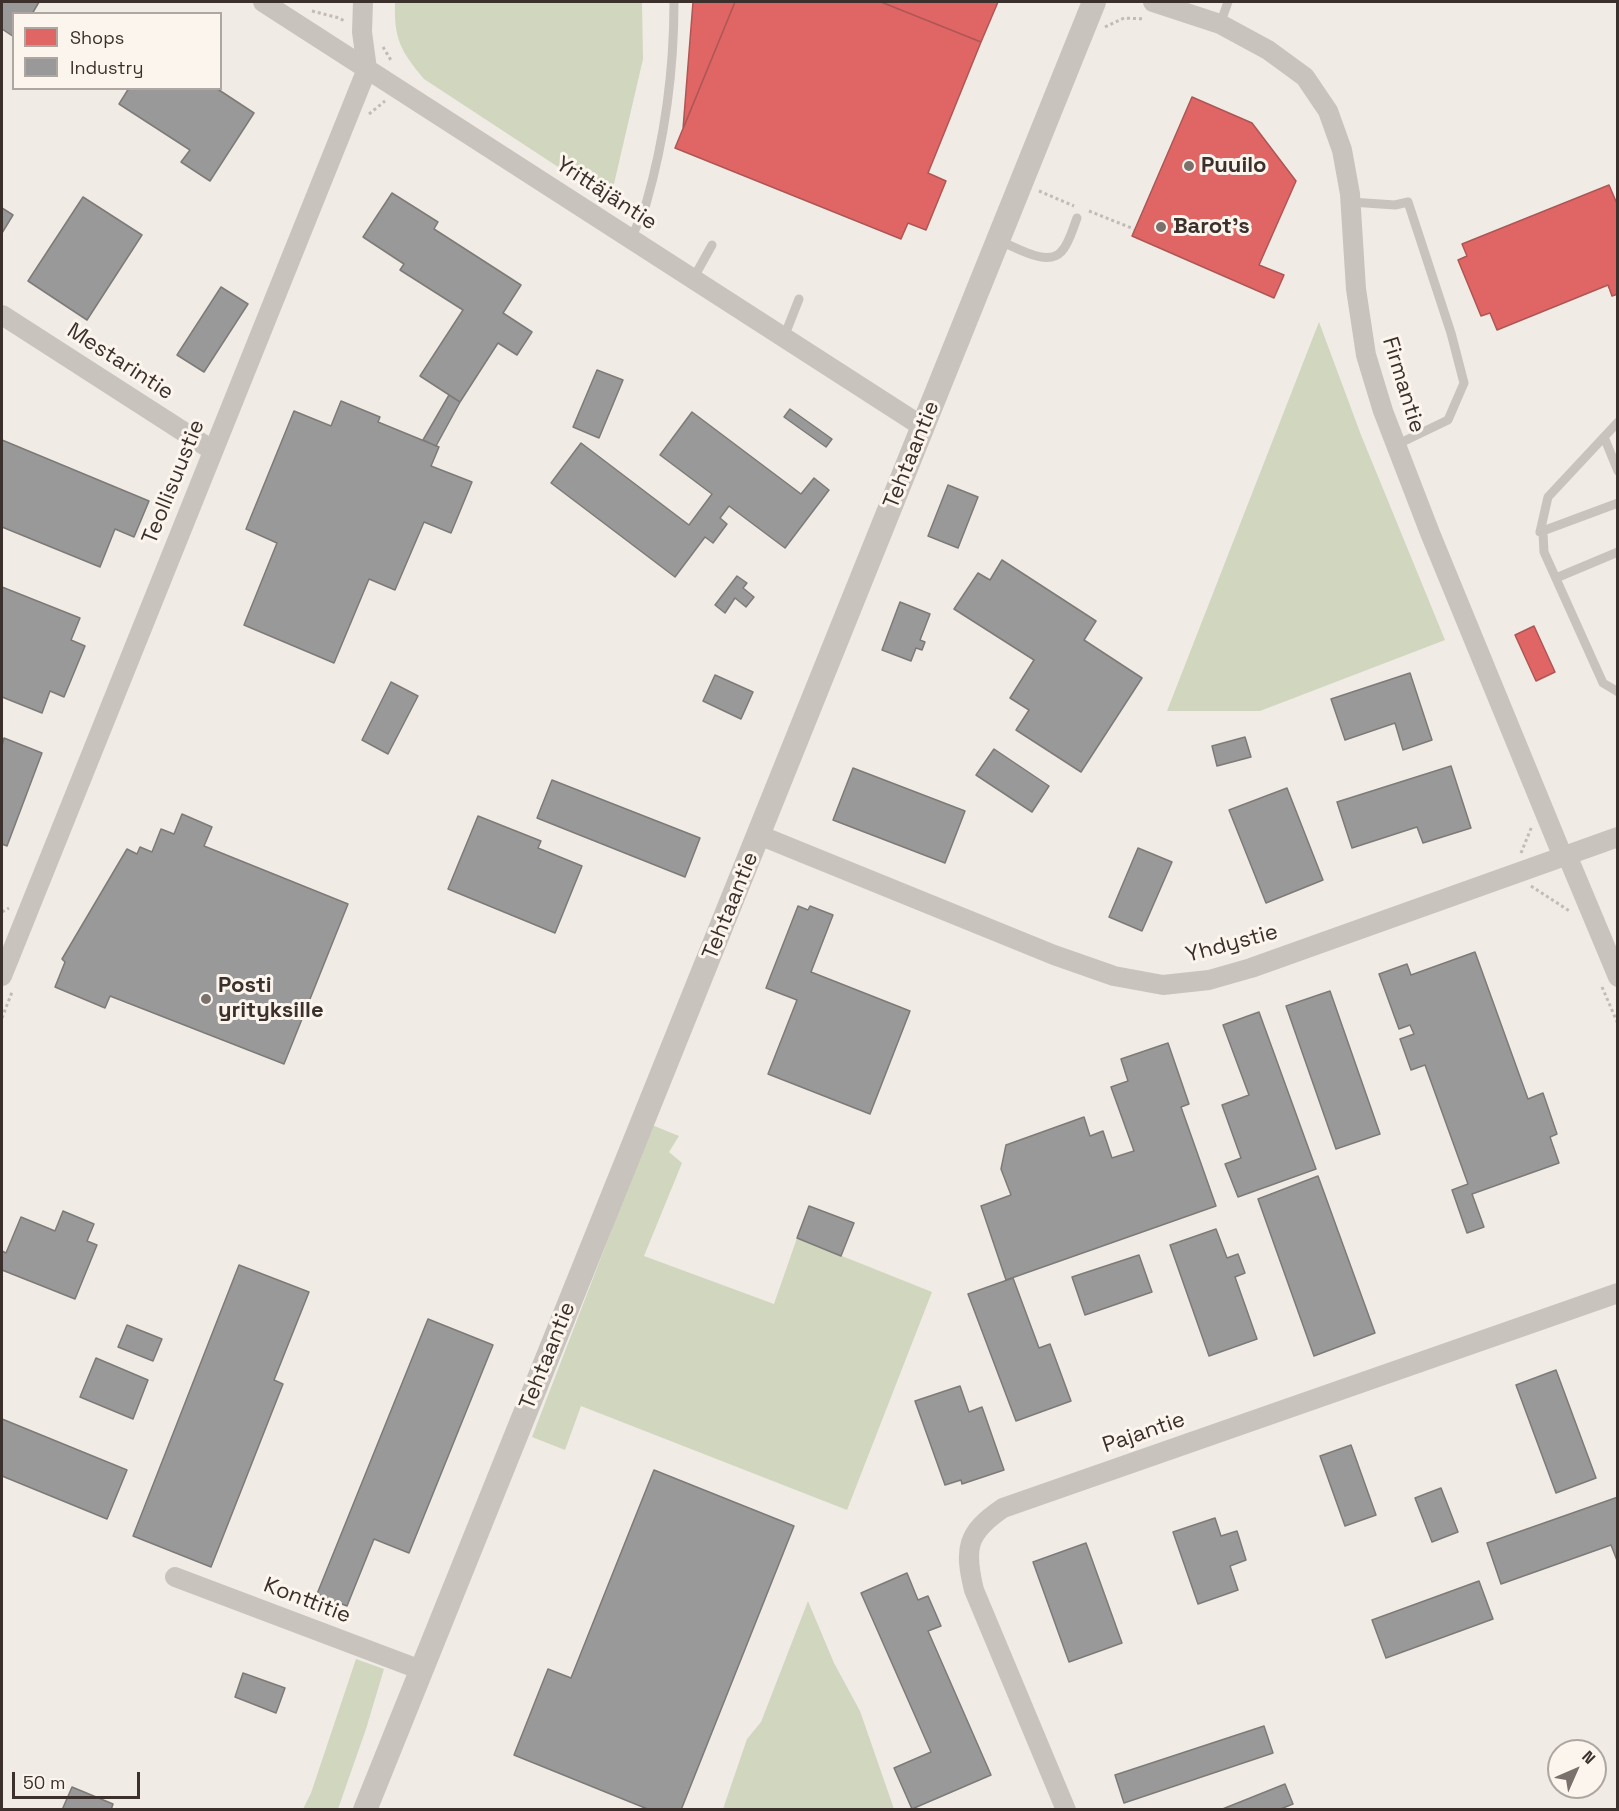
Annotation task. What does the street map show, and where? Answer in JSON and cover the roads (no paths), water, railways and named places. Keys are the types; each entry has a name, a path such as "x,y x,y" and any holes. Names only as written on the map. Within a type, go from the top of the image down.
{"street":[{"name":"Yrittäjäntie","path":"262,2 923,427"},
{"name":"Teollisuustie","path":"2,976 10,931 212,450 367,69 362,32 363,2"},
{"name":"Tehtaantie","path":"365,1809 1094,2"},
{"name":"Firmantie","path":"1153,2 1220,24 1268,50 1305,78 1328,111 1342,150 1351,202 1356,289 1366,355 1383,411 1565,856 1617,977"},
{"name":"Mestarintie","path":"2,315 212,450"},
{"name":"Yhdystie","path":"759,835 1054,955 1114,976 1163,985 1209,980 1251,968 1617,837"},
{"name":"Pajantie","path":"1066,1809 974,1590 967,1563 971,1539 986,1520 1003,1508 1617,1293"},
{"name":"Konttitie","path":"175,1577 421,1670"}],"lane":[{"path":"631,239 645,206 664,126 674,51 674,2"},
{"path":"1220,24 1227,2"},
{"path":"1351,202 1395,205 1408,202 1451,333 1464,383 1448,420 1396,445"},
{"path":"998,240 1043,258 1054,258 1062,251 1077,218"},
{"path":"693,279 712,245"},
{"path":"784,337 800,299"},
{"path":"1540,532 1548,497 1617,422"},
{"path":"1604,437 1617,471"},
{"path":"1540,532 1617,503"},
{"path":"1540,532 1543,533 1544,552 1603,683 1617,692"},
{"path":"1556,578 1617,552"}],"place":[{"name":"Puuilo","path":"1189,166"},
{"name":"Barot's","path":"1161,227"},
{"name":"Posti yrityksille","path":"206,999"}]}
